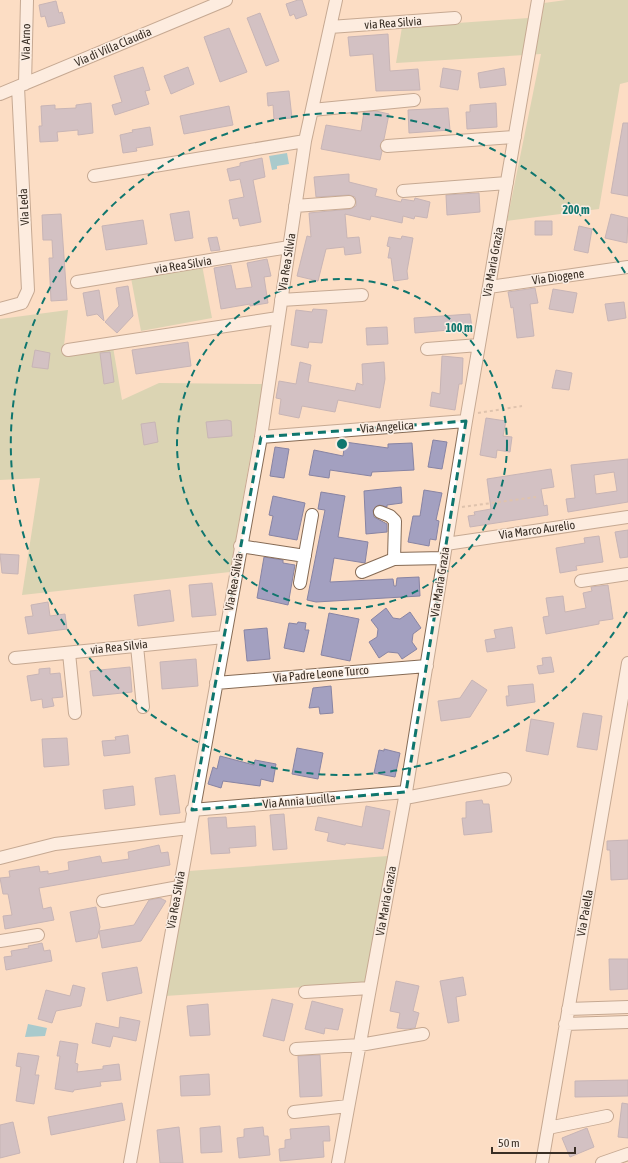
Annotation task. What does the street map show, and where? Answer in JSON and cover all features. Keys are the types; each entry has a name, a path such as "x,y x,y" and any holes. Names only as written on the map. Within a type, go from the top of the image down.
{"street":[{"name":"Via Arno","path":"22,85 26,0"},
{"name":"Via di Villa Claudia","path":"0,94 205,4 226,0"},
{"name":"Via Rea Silvia","path":"130,1163 260,436 306,141 336,0"},
{"name":"Via Maria Grazia","path":"338,1163 406,795 467,417 538,0"},
{"name":"via Rea Silvia","path":"330,27 455,18"},
{"name":"Via Leda","path":"0,309 22,303 28,290 22,85"},
{"path":"312,110 414,100"},
{"path":"387,146 515,137"},
{"path":"94,176 306,141"},
{"path":"403,191 507,183"},
{"path":"296,206 349,202"},
{"name":"via Rea Silvia","path":"77,282 289,247"},
{"name":"Via Diogene","path":"489,287 628,267"},
{"name":"via Rea Silvia","path":"281,300 362,295"},
{"path":"68,350 278,318"},
{"path":"427,349 479,345"},
{"name":"Via Angelica","path":"260,436 467,417"},
{"path":"380,512 390,516 395,521 394,559"},
{"path":"300,583 312,515"},
{"name":"Via Marco Aurelio","path":"446,544 628,517"},
{"path":"240,546 305,556"},
{"path":"362,572 394,559 444,558"},
{"path":"580,581 628,574"},
{"name":"via Rea Silvia","path":"15,658 224,636"},
{"path":"137,646 143,706"},
{"path":"68,653 75,712"},
{"name":"Via Paiella","path":"542,1163 628,663"},
{"name":"Via Padre Leone Turco","path":"216,683 427,666"},
{"name":"Via Annia Lucilla","path":"192,810 406,795 505,780"},
{"path":"0,858 54,844 189,828"},
{"path":"104,901 179,886"},
{"path":"0,941 38,935"},
{"path":"304,992 370,988"},
{"path":"568,1009 628,1007"},
{"path":"566,1024 628,1022"},
{"path":"296,1049 360,1045 422,1034"},
{"path":"294,1112 348,1106"},
{"path":"548,1128 607,1116"},
{"path":"602,1163 628,1154"}],"path":[{"path":"467,417 522,406"},
{"path":"452,509 536,497"}],"highlighted area":[{"path":"466,421 406,792 192,810 261,437"}],"green space":[{"path":"566,0 628,0 628,82 620,84 599,209 507,221 541,54 396,63 402,27 542,17 544,3"},
{"path":"202,265 212,318 141,331 131,278"},
{"path":"68,310 63,354 113,347 122,400 159,383 263,384 230,572 22,595 40,478 0,480 0,319"},
{"path":"388,856 366,983 165,996 189,871"}],"water":[{"path":"287,153 289,164 277,166 277,169 272,170 269,156"},
{"path":"28,1024 47,1028 45,1036 25,1037"}],"building":[{"path":"302,0 307,15 296,19 294,14 290,16 286,4"},
{"path":"56,1 59,13 62,12 65,23 48,27 45,16 41,17 39,5"},
{"path":"260,13 279,61 266,66 247,18"},
{"path":"229,28 247,72 220,82 204,37"},
{"path":"388,34 390,71 418,69 420,90 376,91 373,54 350,56 348,37"},
{"path":"143,67 150,90 145,91 149,104 115,115 112,105 122,102 114,76"},
{"path":"188,67 194,84 171,94 164,76"},
{"path":"443,68 461,71 458,90 440,87"},
{"path":"504,68 506,85 480,88 478,73"},
{"path":"289,91 292,118 274,119 273,105 268,106 267,93"},
{"path":"91,103 93,133 78,135 78,130 57,132 58,141 40,142 39,126 42,126 41,106 55,105 55,109 76,108 76,105"},
{"path":"496,103 497,127 467,129 466,112 470,112 470,105"},
{"path":"229,106 233,125 184,134 180,116"},
{"path":"448,108 450,130 409,133 408,110"},
{"path":"376,111 389,114 384,139 380,146 382,151 380,160 321,149 326,125 361,131 364,112"},
{"path":"623,123 628,123 628,196 611,193"},
{"path":"150,127 153,145 136,148 137,151 123,153 120,135 133,132 132,130"},
{"path":"262,158 265,177 253,180 261,222 240,226 238,218 233,219 229,200 244,197 240,179 230,181 227,169 240,166 240,163"},
{"path":"349,174 349,182 377,189 375,196 401,202 402,199 414,201 415,198 430,202 427,218 415,216 414,219 403,216 402,223 371,216 370,220 345,214 347,238 359,237 361,253 345,255 344,247 326,249 318,281 297,276 307,236 311,237 309,213 350,209 356,206 355,197 349,195 316,197 314,177"},
{"path":"479,193 480,212 447,215 446,195"},
{"path":"189,211 193,238 175,241 170,214"},
{"path":"61,214 67,300 51,301 49,258 53,258 52,240 43,240 42,215"},
{"path":"611,214 628,218 627,243 605,238"},
{"path":"143,220 147,244 106,250 102,226"},
{"path":"535,221 552,221 552,235 535,235"},
{"path":"579,226 592,229 588,253 574,250"},
{"path":"402,236 413,238 407,271 408,279 394,281 391,258 388,258 390,247 387,246 389,237 401,239"},
{"path":"217,237 220,250 211,251 208,238"},
{"path":"267,259 271,276 264,277 268,303 250,306 250,304 221,309 214,268 231,265 236,289 252,287 247,263"},
{"path":"128,286 133,316 117,333 105,322 119,306 116,288"},
{"path":"535,288 538,303 530,304 534,336 517,338 513,307 511,308 508,292"},
{"path":"553,289 577,293 573,313 549,309"},
{"path":"99,290 104,321 97,314 87,316 83,293"},
{"path":"624,302 626,318 608,321 605,304"},
{"path":"313,309 327,310 322,343 309,342 308,348 291,345 296,310 312,312"},
{"path":"470,314 472,328 415,333 414,318"},
{"path":"387,327 388,344 367,345 366,328"},
{"path":"188,342 191,366 136,374 132,350"},
{"path":"35,350 50,353 48,369 32,367"},
{"path":"110,352 114,382 104,384 100,353"},
{"path":"442,356 463,358 462,384 459,384 455,410 430,406 432,392 440,394"},
{"path":"300,362 311,365 308,382 355,391 357,383 363,385 362,364 384,362 385,379 380,408 338,400 335,412 302,406 299,418 279,414 281,399 276,398 279,381 296,384"},
{"path":"556,370 572,373 569,390 552,388"},
{"path":"486,418 506,421 503,436 512,437 510,452 497,450 496,458 480,455"},
{"path":"231,421 232,436 208,438 206,422"},
{"path":"155,422 158,442 144,445 141,424"},
{"path":"433,440 447,442 442,469 428,467"},
{"path":"345,442 388,448 388,444 412,443 414,470 372,472 371,476 330,470 329,478 309,475 314,450 343,456"},
{"path":"275,447 289,449 284,478 270,476"},
{"path":"628,459 628,502 568,512 566,499 575,498 571,465","holes":["614,472 617,491 596,494 594,475"]},
{"path":"551,469 554,487 541,489 544,506 547,505 548,515 470,527 468,516 475,515 474,512 491,509 487,479"},
{"path":"401,487 402,503 387,505 387,507 379,505 373,510 374,517 387,524 387,532 366,534 364,491"},
{"path":"424,490 442,493 436,520 439,521 436,540 430,539 429,546 408,542 413,516 420,516"},
{"path":"321,492 345,496 338,537 368,542 365,563 334,558 330,582 393,579 394,586 396,586 397,578 419,577 420,596 316,602 307,600 325,510 318,509"},
{"path":"273,496 305,503 297,540 269,535 273,516 269,515"},
{"path":"628,530 628,557 620,558 615,532"},
{"path":"599,536 603,562 576,566 577,570 560,573 556,548 585,543 584,538"},
{"path":"0,554 19,555 18,574 2,573"},
{"path":"264,557 283,560 283,563 295,565 288,605 257,598"},
{"path":"212,583 216,615 192,617 189,585"},
{"path":"608,585 613,619 599,621 599,624 546,634 543,617 549,616 546,598 563,596 565,612 586,608 583,593 592,591 591,587"},
{"path":"170,590 174,621 138,626 134,595"},
{"path":"48,602 50,616 65,614 67,629 28,634 25,617 33,616 31,605"},
{"path":"386,608 393,618 400,619 410,612 421,628 413,634 412,642 417,649 402,659 398,653 388,652 379,658 369,642 377,637 378,629 371,620"},
{"path":"329,613 359,619 350,661 321,655"},
{"path":"298,622 306,623 305,630 309,630 304,652 284,648 289,623 297,624"},
{"path":"512,627 515,648 487,652 485,640 496,638 494,630"},
{"path":"267,628 270,659 247,661 244,630"},
{"path":"551,657 554,672 539,674 537,666 543,665 542,658"},
{"path":"196,659 198,686 162,689 160,662"},
{"path":"130,667 132,692 93,696 90,671"},
{"path":"50,668 50,674 60,673 63,697 52,698 54,706 43,708 42,699 31,701 27,676 39,674 39,669"},
{"path":"472,680 487,690 470,717 441,721 438,701 460,698"},
{"path":"533,684 535,702 507,706 506,696 509,696 508,686"},
{"path":"331,686 333,713 320,714 319,707 309,708 313,688"},
{"path":"583,713 602,716 597,750 577,747"},
{"path":"531,719 554,723 548,755 526,751"},
{"path":"128,735 130,753 104,756 102,741 116,740 115,737"},
{"path":"67,738 69,765 44,767 42,739"},
{"path":"297,748 323,753 318,779 292,774"},
{"path":"384,749 400,753 395,777 374,773 379,750 384,751"},
{"path":"220,756 254,765 255,760 276,764 273,782 261,779 260,786 223,781 221,788 208,784 213,767 217,769"},
{"path":"175,775 180,813 160,815 155,778"},
{"path":"133,786 135,805 105,809 103,790"},
{"path":"482,800 483,804 489,804 492,832 464,835 462,818 466,818 466,802"},
{"path":"366,806 390,811 383,849 346,843 345,845 327,841 329,833 315,830 318,817 362,827"},
{"path":"284,814 287,849 273,850 270,815"},
{"path":"226,817 227,828 255,826 256,846 229,848 230,853 211,854 208,818"},
{"path":"628,840 628,879 611,880 610,850 607,850 607,841"},
{"path":"159,845 161,853 168,852 170,865 39,888 43,909 51,907 54,920 5,929 3,916 12,915 8,894 3,894 0,878 10,877 9,871 39,866 40,872 48,871 48,874 69,870 68,862 100,856 102,863 129,859 128,852"},
{"path":"160,898 166,901 141,941 102,948 99,931 134,925 149,900"},
{"path":"96,907 100,927 97,938 76,942 70,912"},
{"path":"42,943 44,951 50,950 52,961 6,970 4,957 12,956 11,951 29,948 28,946"},
{"path":"609,959 628,959 628,989 610,990"},
{"path":"137,967 142,993 107,1001 102,973"},
{"path":"463,977 466,995 456,997 459,1021 448,1023 440,981"},
{"path":"396,981 419,986 413,1011 419,1013 415,1028 397,1028 400,1013 390,1011"},
{"path":"73,985 85,988 81,1006 56,1011 52,1023 38,1019 46,990 70,996"},
{"path":"272,999 293,1004 284,1041 263,1036"},
{"path":"312,1001 343,1009 338,1030 325,1028 324,1034 305,1029"},
{"path":"208,1004 210,1035 190,1036 187,1006"},
{"path":"120,1017 140,1021 136,1041 113,1036 110,1047 92,1043 96,1023 119,1028"},
{"path":"60,1041 78,1044 75,1063 78,1064 77,1072 103,1069 103,1066 119,1064 121,1080 100,1082 101,1086 74,1090 73,1092 55,1089 60,1056 57,1056"},
{"path":"18,1053 39,1056 35,1075 39,1075 34,1104 16,1101 21,1067 16,1066"},
{"path":"320,1055 322,1096 300,1097 298,1056"},
{"path":"209,1074 210,1095 181,1096 180,1076"},
{"path":"628,1080 628,1096 575,1097 575,1081"},
{"path":"122,1103 125,1120 51,1135 48,1117"},
{"path":"622,1103 628,1104 628,1138 618,1137"},
{"path":"13,1122 20,1153 0,1158 0,1125"},
{"path":"220,1126 222,1152 201,1153 200,1128"},
{"path":"329,1126 330,1141 323,1141 324,1157 280,1161 279,1149 285,1148 285,1140 291,1139 290,1129"},
{"path":"179,1127 183,1163 160,1163 157,1130"},
{"path":"263,1127 264,1136 268,1136 270,1155 239,1158 237,1138 244,1137 244,1129"},
{"path":"587,1128 594,1147 570,1157 562,1138"}]}
